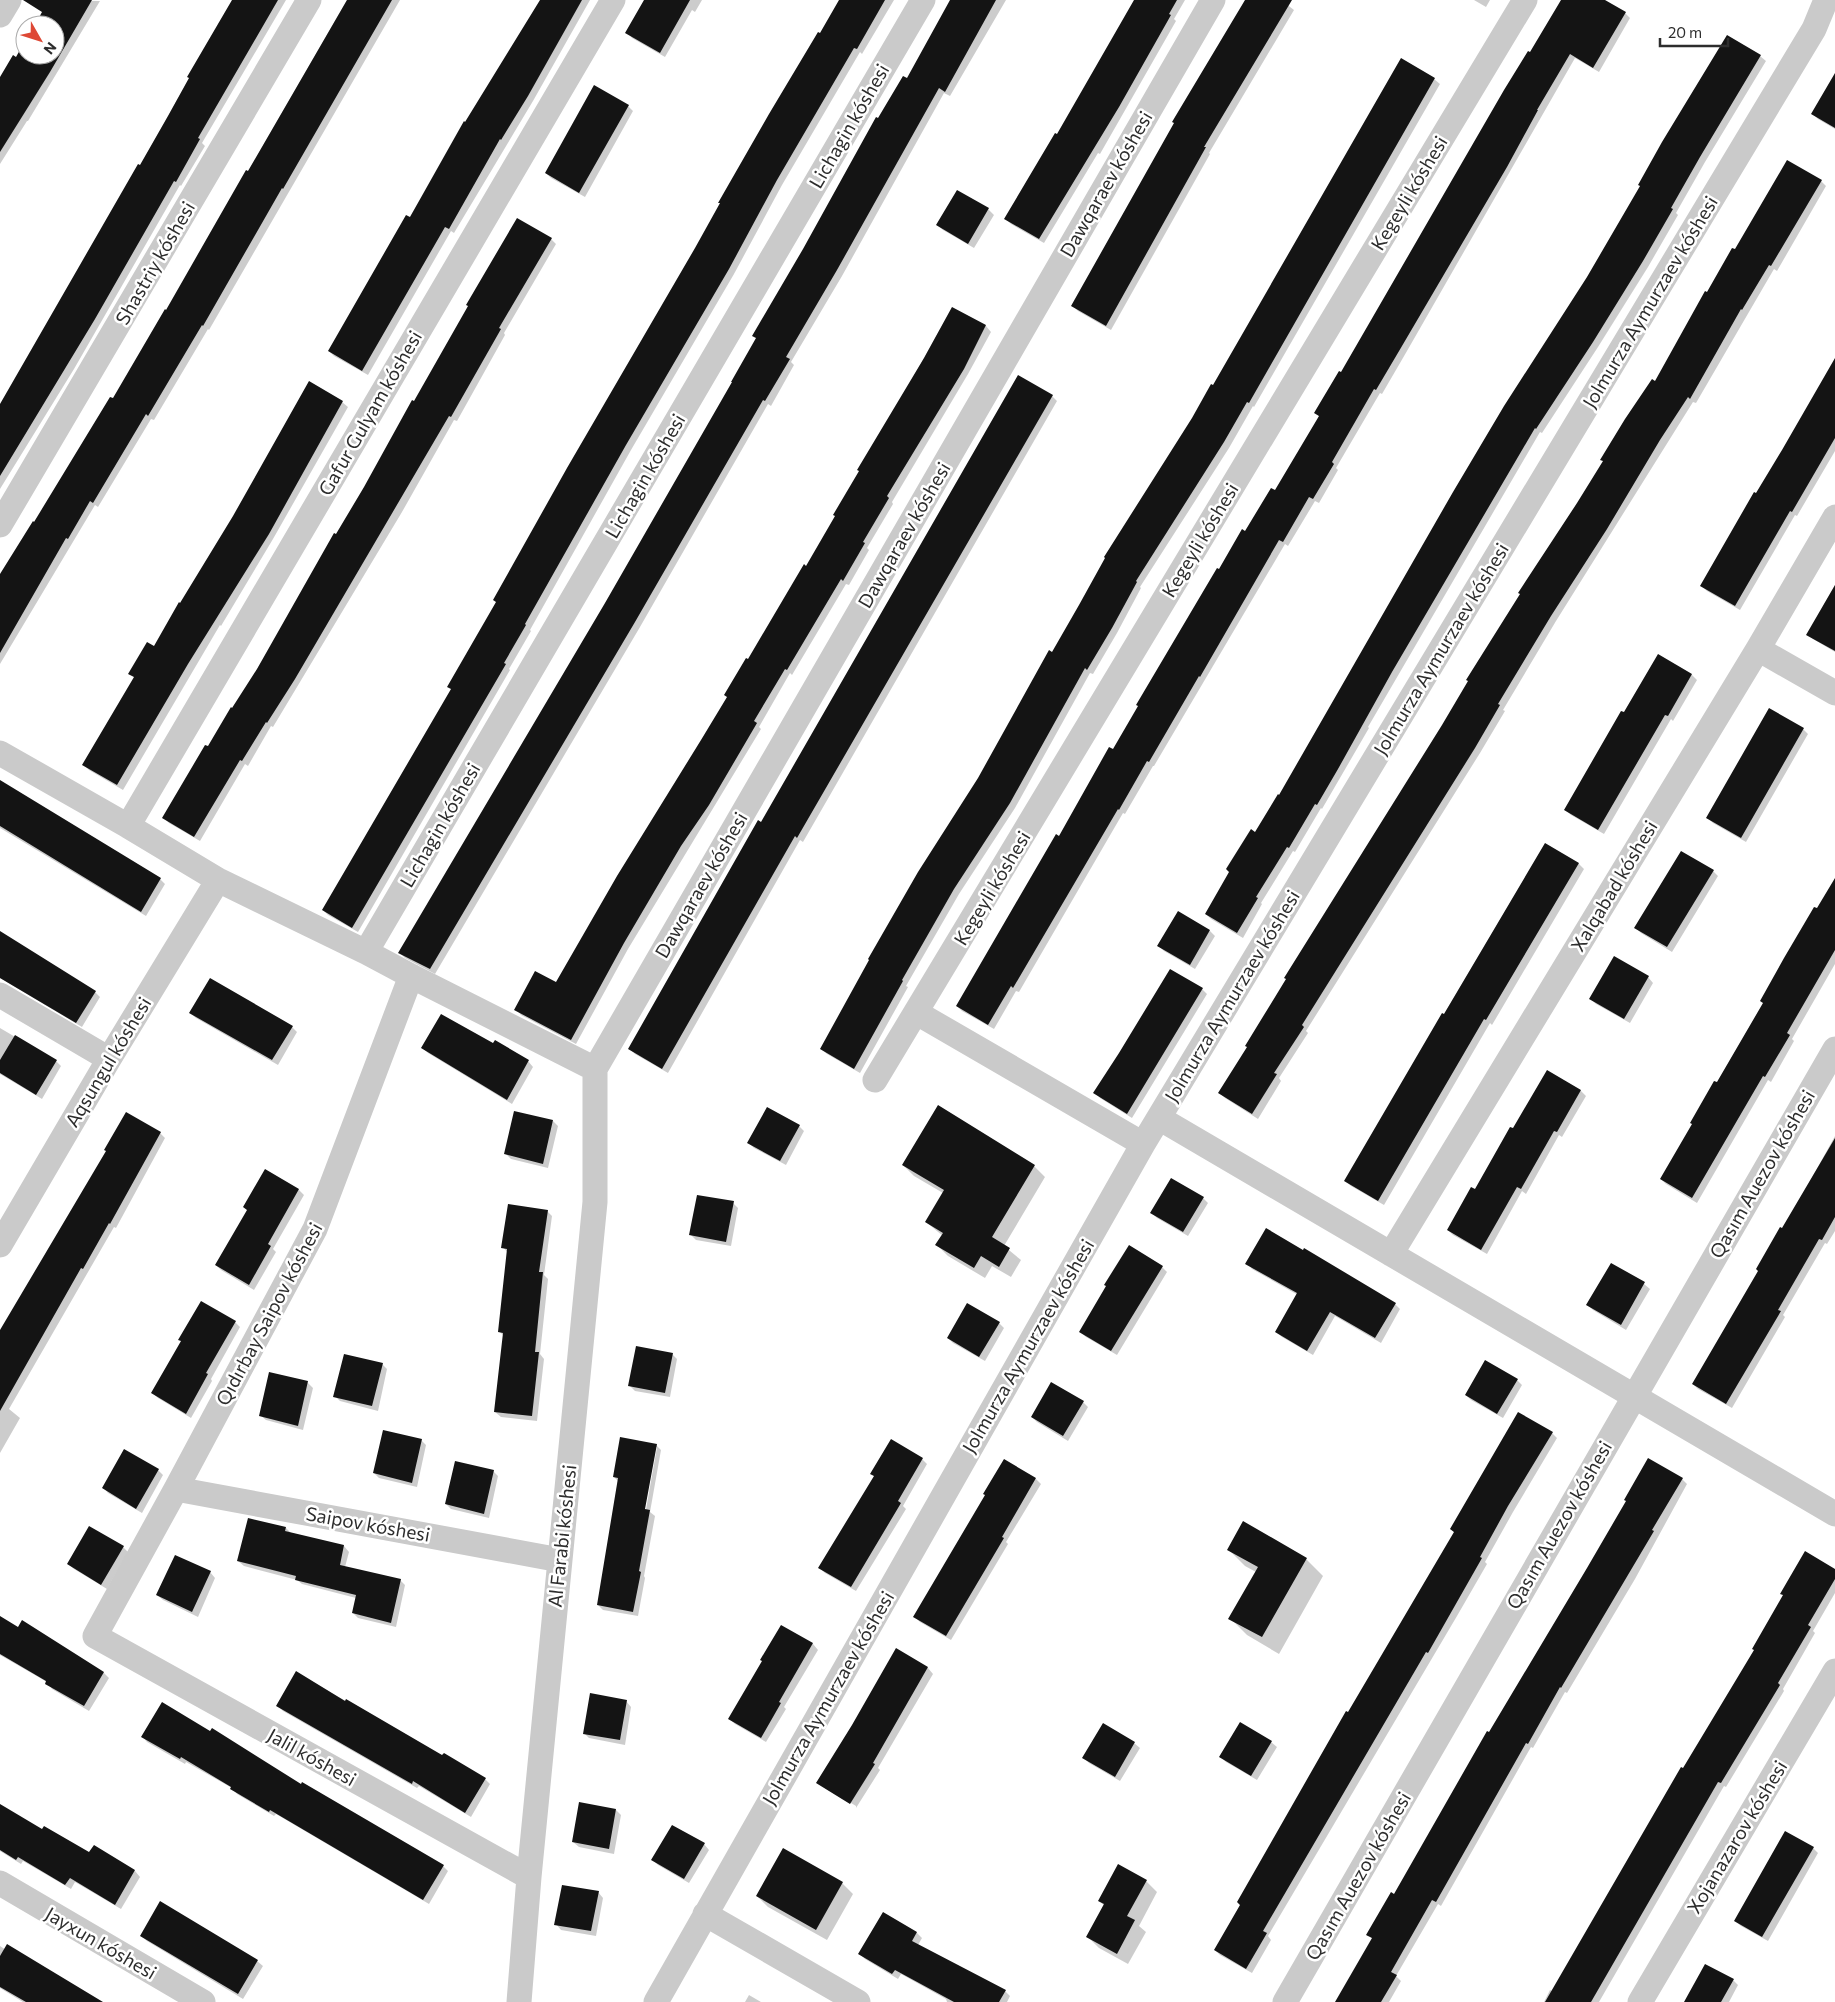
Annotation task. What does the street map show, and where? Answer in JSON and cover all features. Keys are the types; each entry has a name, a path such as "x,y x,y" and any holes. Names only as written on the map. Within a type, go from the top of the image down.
{"street":[{"path":"0,15 9,0"},
{"name":"Shastriy kóshesi","path":"0,525 309,0"},
{"name":"Gafur Gulyam kóshesi","path":"128,826 613,0"},
{"name":"Lichagin kóshesi","path":"366,952 923,0"},
{"name":"Dawqaraev kóshesi","path":"595,1070 1213,0"},
{"name":"Kegeyli kóshesi","path":"875,1080 1525,0"},
{"name":"Jolmurza Aymurzaev kóshesi","path":"656,2002 1143,1144 1814,29 1826,0"},
{"name":"Xalqabad kóshesi","path":"1391,1254 1758,649 1835,517"},
{"path":"1758,649 1835,693"},
{"path":"0,753 218,880 366,952 595,1070"},
{"name":"Aqsungul kóshesi","path":"0,1245 109,1059 218,880"},
{"name":"Qıdırbay Saipov kóshesi","path":"95,1636 315,1229 411,976"},
{"path":"0,995 109,1059"},
{"path":"917,1013 1143,1144"},
{"name":"Qasım Auezov kóshesi","path":"1285,2002 1633,1396 1835,1049"},
{"name":"Al Farabi kóshesi","path":"519,2002 595,1202 595,1070"},
{"path":"1159,1118 1835,1514"},
{"name":"Saipov kóshesi","path":"176,1489 560,1560"},
{"name":"Jalil kóshesi","path":"95,1636 530,1877"},
{"name":"Xojanazarov kóshesi","path":"1640,2002 1835,1671"},
{"name":"Jayxun kóshesi","path":"0,1883 203,2002"},
{"path":"705,1914 858,2002"}],"building":[{"path":"23,0 92,0 65,46 65,15 40,15 42,12"},
{"path":"232,0 278,0 198,138 200,139 176,182 174,181 95,319 0,476 0,404 138,164 140,165 189,78 187,77"},
{"path":"347,0 392,0 203,326 148,416 146,414 93,503 90,501 68,539 66,538 0,653 0,574 110,397 113,398"},
{"path":"540,0 582,0 528,96 500,139 449,229 445,227 362,371 328,351 406,215 410,217 464,121"},
{"path":"644,0 690,0 660,53 625,33"},
{"path":"839,0 885,0 857,49 854,48 777,180 729,269 626,445 525,624 504,663 506,664 352,928 322,910 451,689 447,687 496,602 493,600 567,468 695,248 720,203 718,203 769,114"},
{"path":"950,0 996,0 945,92 939,88 786,357 790,359 765,401 763,400 635,622 430,969 398,953 605,603 732,382 756,338 752,336 803,249 876,117 878,118 903,76 907,78"},
{"path":"1134,0 1177,0 1169,14 1171,15 1119,107 1039,239 1004,219 1055,133 1057,134"},
{"path":"1245,0 1292,0 1204,147 1206,147 1106,326 1071,306 1174,123 1172,122"},
{"path":"1561,0 1605,0 1626,12 1593,68 1570,54 1537,110 1507,167 1376,390 1374,389 1332,462 1334,464 1313,499 1309,497 1283,542 1279,540 1149,762 1147,761 1013,988 1011,986 988,1025 956,1006 1056,834 1059,836 1109,747 1113,749 1138,706 1136,705 1217,568 1219,569 1242,529 1245,531 1271,488 1275,490 1319,416 1314,413 1339,371 1341,372 1504,90 1528,51 1530,52"},
{"path":"1727,35 1761,55 1700,157 1643,261 1593,342 1535,428 1392,672 1317,805 1315,804 1289,848 1287,847 1256,897 1258,898 1237,933 1205,914 1229,872 1226,869 1251,829 1255,832 1279,795 1453,492 1504,406 1587,277 1640,186 1638,185 1662,142"},
{"path":"13,55 15,56 15,65 54,65 0,152 0,77"},
{"path":"1401,58 1435,78 1249,403 1247,402 1224,442 1136,581 1112,628 1087,670 1085,668 1010,803 954,889 854,1069 820,1049 868,959 918,872 978,778 1049,650 1052,652 1104,557 1192,418 1211,384 1213,385"},
{"path":"1835,73 1835,128 1811,114"},
{"path":"594,85 629,105 579,193 545,173"},
{"path":"1787,160 1822,180 1771,266 1769,265 1741,309 1690,399 1688,397 1660,440 1607,529 1551,616 1498,704 1500,705 1475,748 1302,1025 1304,1027 1274,1073 1277,1074 1252,1114 1218,1093 1247,1047 1245,1046 1286,979 1284,978 1442,725 1468,681 1466,680 1520,594 1518,593 1603,461 1600,460 1625,419 1652,379 1655,381 1705,291 1707,292 1732,248 1735,249"},
{"path":"957,190 989,208 968,244 936,225"},
{"path":"517,218 552,238 499,328 501,329 451,417 449,416 295,679 242,761 240,760 194,837 162,818 205,745 208,746 231,707 257,669 334,533 336,534 364,487 412,400 414,401 468,306 466,305"},
{"path":"952,307 986,325 964,369 887,496 889,498 843,581 841,579 754,721 757,723 624,943 571,1040 514,1010 535,971 556,982 617,876 727,697 724,695 746,658 748,659 804,564 806,566 859,471 857,470"},
{"path":"1835,358 1835,438 1735,606 1700,586"},
{"path":"1018,375 1053,395 797,838 795,836 662,1069 628,1049 758,820 761,822"},
{"path":"309,381 343,401 269,534 188,664 117,785 82,765 134,677 128,674 147,642 154,646 233,516"},
{"path":"1835,585 1835,651 1806,635"},
{"path":"1658,654 1692,674 1668,716 1665,715 1598,830 1564,810 1621,711 1624,712"},
{"path":"1769,708 1804,728 1741,838 1706,818"},
{"path":"0,780 161,878 141,912 0,826"},
{"path":"1545,843 1579,863 1486,1020 1484,1019 1378,1201 1344,1181 1442,1013 1444,1014"},
{"path":"1681,851 1714,870 1667,947 1634,928"},
{"path":"1835,878 1835,950 1787,1033 1790,1035 1765,1077 1763,1076 1692,1198 1660,1179 1714,1081 1717,1082 1763,1003 1760,1001 1784,958 1814,907 1817,908"},
{"path":"1178,911 1210,930 1190,965 1157,946"},
{"path":"0,931 96,991 76,1023 0,978"},
{"path":"1614,956 1649,976 1624,1019 1589,999"},
{"path":"1170,969 1203,988 1127,1114 1093,1093"},
{"path":"210,978 293,1026 272,1060 189,1013"},
{"path":"441,1014 493,1043 495,1040 529,1060 507,1100 421,1048"},
{"path":"15,1035 57,1060 36,1095 0,1073 0,1060"},
{"path":"1547,1070 1581,1090 1557,1132 1554,1131 1521,1189 1517,1187 1481,1250 1447,1230 1471,1187 1475,1189 1510,1127 1513,1128"},
{"path":"938,1105 1035,1165 992,1237 1010,1248 999,1267 981,1256 974,1268 935,1245 943,1233 925,1222 944,1190 902,1165"},
{"path":"767,1107 800,1125 780,1161 747,1143"},
{"path":"514,1111 553,1120 543,1164 504,1154"},
{"path":"126,1112 161,1132 110,1224 83,1269 81,1268 0,1411 0,1330 106,1151 104,1150"},
{"path":"1835,1138 1835,1217 1822,1240 1819,1239 1778,1310 1781,1311 1726,1404 1692,1384 1758,1271 1756,1269 1780,1227 1782,1228"},
{"path":"265,1169 299,1189 268,1244 271,1246 249,1285 215,1265 247,1210 243,1207"},
{"path":"1171,1178 1204,1197 1183,1232 1150,1213"},
{"path":"697,1195 734,1201 726,1242 689,1235"},
{"path":"508,1204 548,1210 539,1272 543,1272 535,1352 539,1352 532,1416 494,1412 503,1333 498,1332 507,1249 501,1248"},
{"path":"1266,1228 1303,1250 1304,1248 1396,1303 1375,1338 1330,1312 1307,1351 1275,1332 1297,1293 1245,1264"},
{"path":"1129,1245 1163,1266 1111,1351 1079,1332 1106,1286 1104,1285"},
{"path":"1611,1263 1645,1282 1621,1325 1586,1305"},
{"path":"201,1301 236,1321 206,1373 208,1374 186,1414 151,1393 181,1341 178,1340"},
{"path":"967,1303 1000,1322 979,1357 947,1338"},
{"path":"636,1346 673,1353 665,1393 628,1386"},
{"path":"344,1354 383,1363 372,1406 333,1397"},
{"path":"1485,1360 1518,1379 1497,1414 1465,1395"},
{"path":"269,1372 308,1381 298,1426 259,1416"},
{"path":"1051,1382 1084,1401 1063,1436 1031,1417"},
{"path":"1518,1412 1553,1432 1508,1506 1480,1557 1482,1558 1428,1653 1426,1652 1263,1931 1267,1933 1246,1969 1214,1950 1240,1905 1237,1902 1346,1711 1348,1712 1454,1532 1450,1529"},
{"path":"383,1430 422,1439 412,1483 373,1473"},
{"path":"620,1437 657,1444 645,1509 650,1510 633,1612 597,1605 618,1478 613,1477"},
{"path":"891,1439 923,1458 898,1501 901,1503 851,1587 818,1568 874,1476 870,1474"},
{"path":"124,1449 159,1469 136,1509 102,1488"},
{"path":"1648,1458 1683,1478 1652,1530 1654,1531 1528,1744 1526,1743 1436,1902 1432,1900 1391,1972 1397,1975 1381,2002 1335,2002 1372,1938 1366,1935 1391,1892 1394,1894 1487,1731 1489,1732 1587,1568 1626,1501 1624,1500"},
{"path":"1004,1459 1036,1478 1002,1537 1004,1538 946,1636 913,1617 985,1495 983,1494"},
{"path":"455,1461 494,1470 484,1514 445,1504"},
{"path":"248,1518 286,1527 285,1531 344,1545 340,1565 401,1579 391,1623 352,1613 356,1595 295,1580 296,1576 237,1561"},
{"path":"1243,1521 1307,1558 1262,1637 1228,1619 1258,1567 1227,1550"},
{"path":"89,1526 124,1546 101,1585 67,1564"},
{"path":"1805,1551 1835,1569 1835,1579 1808,1625 1811,1627 1778,1683 1780,1685 1721,1783 1718,1782 1591,2002 1545,2002 1681,1767 1683,1768 1754,1650 1752,1649 1783,1595 1780,1594"},
{"path":"175,1555 211,1571 192,1612 156,1595"},
{"path":"0,1616 18,1627 22,1620 104,1672 84,1706 45,1684 46,1681 0,1654"},
{"path":"781,1625 813,1643 761,1738 728,1719"},
{"path":"896,1648 928,1667 873,1763 875,1764 850,1804 816,1783"},
{"path":"296,1671 345,1701 346,1699 442,1755 444,1753 486,1778 465,1813 413,1781 412,1784 276,1706"},
{"path":"590,1693 627,1700 620,1740 583,1734"},
{"path":"162,1702 210,1731 212,1728 301,1784 302,1782 444,1865 423,1900 270,1810 269,1812 230,1789 231,1787 181,1757 180,1759 141,1737"},
{"path":"1240,1722 1272,1741 1251,1776 1219,1757"},
{"path":"1103,1723 1135,1742 1115,1777 1082,1758"},
{"path":"579,1802 616,1809 609,1849 572,1842"},
{"path":"0,1804 42,1829 44,1826 89,1852 94,1845 135,1870 115,1905 70,1878 65,1885 18,1857 16,1860 0,1850"},
{"path":"672,1825 705,1843 684,1879 651,1860"},
{"path":"1785,1831 1814,1847 1762,1937 1734,1921"},
{"path":"783,1848 843,1882 816,1930 756,1896"},
{"path":"1118,1864 1147,1880 1127,1916 1135,1920 1117,1954 1086,1937 1104,1904 1098,1901"},
{"path":"562,1885 599,1891 591,1931 554,1925"},
{"path":"160,1901 258,1960 238,1994 140,1936"},
{"path":"883,1912 917,1932 912,1941 1006,1990 999,2002 954,2002 895,1970 892,1974 858,1954"},
{"path":"7,1944 103,2002 26,2002 0,1987 0,1956"},
{"path":"1705,1964 1734,1979 1721,2002 1684,2002"}]}
